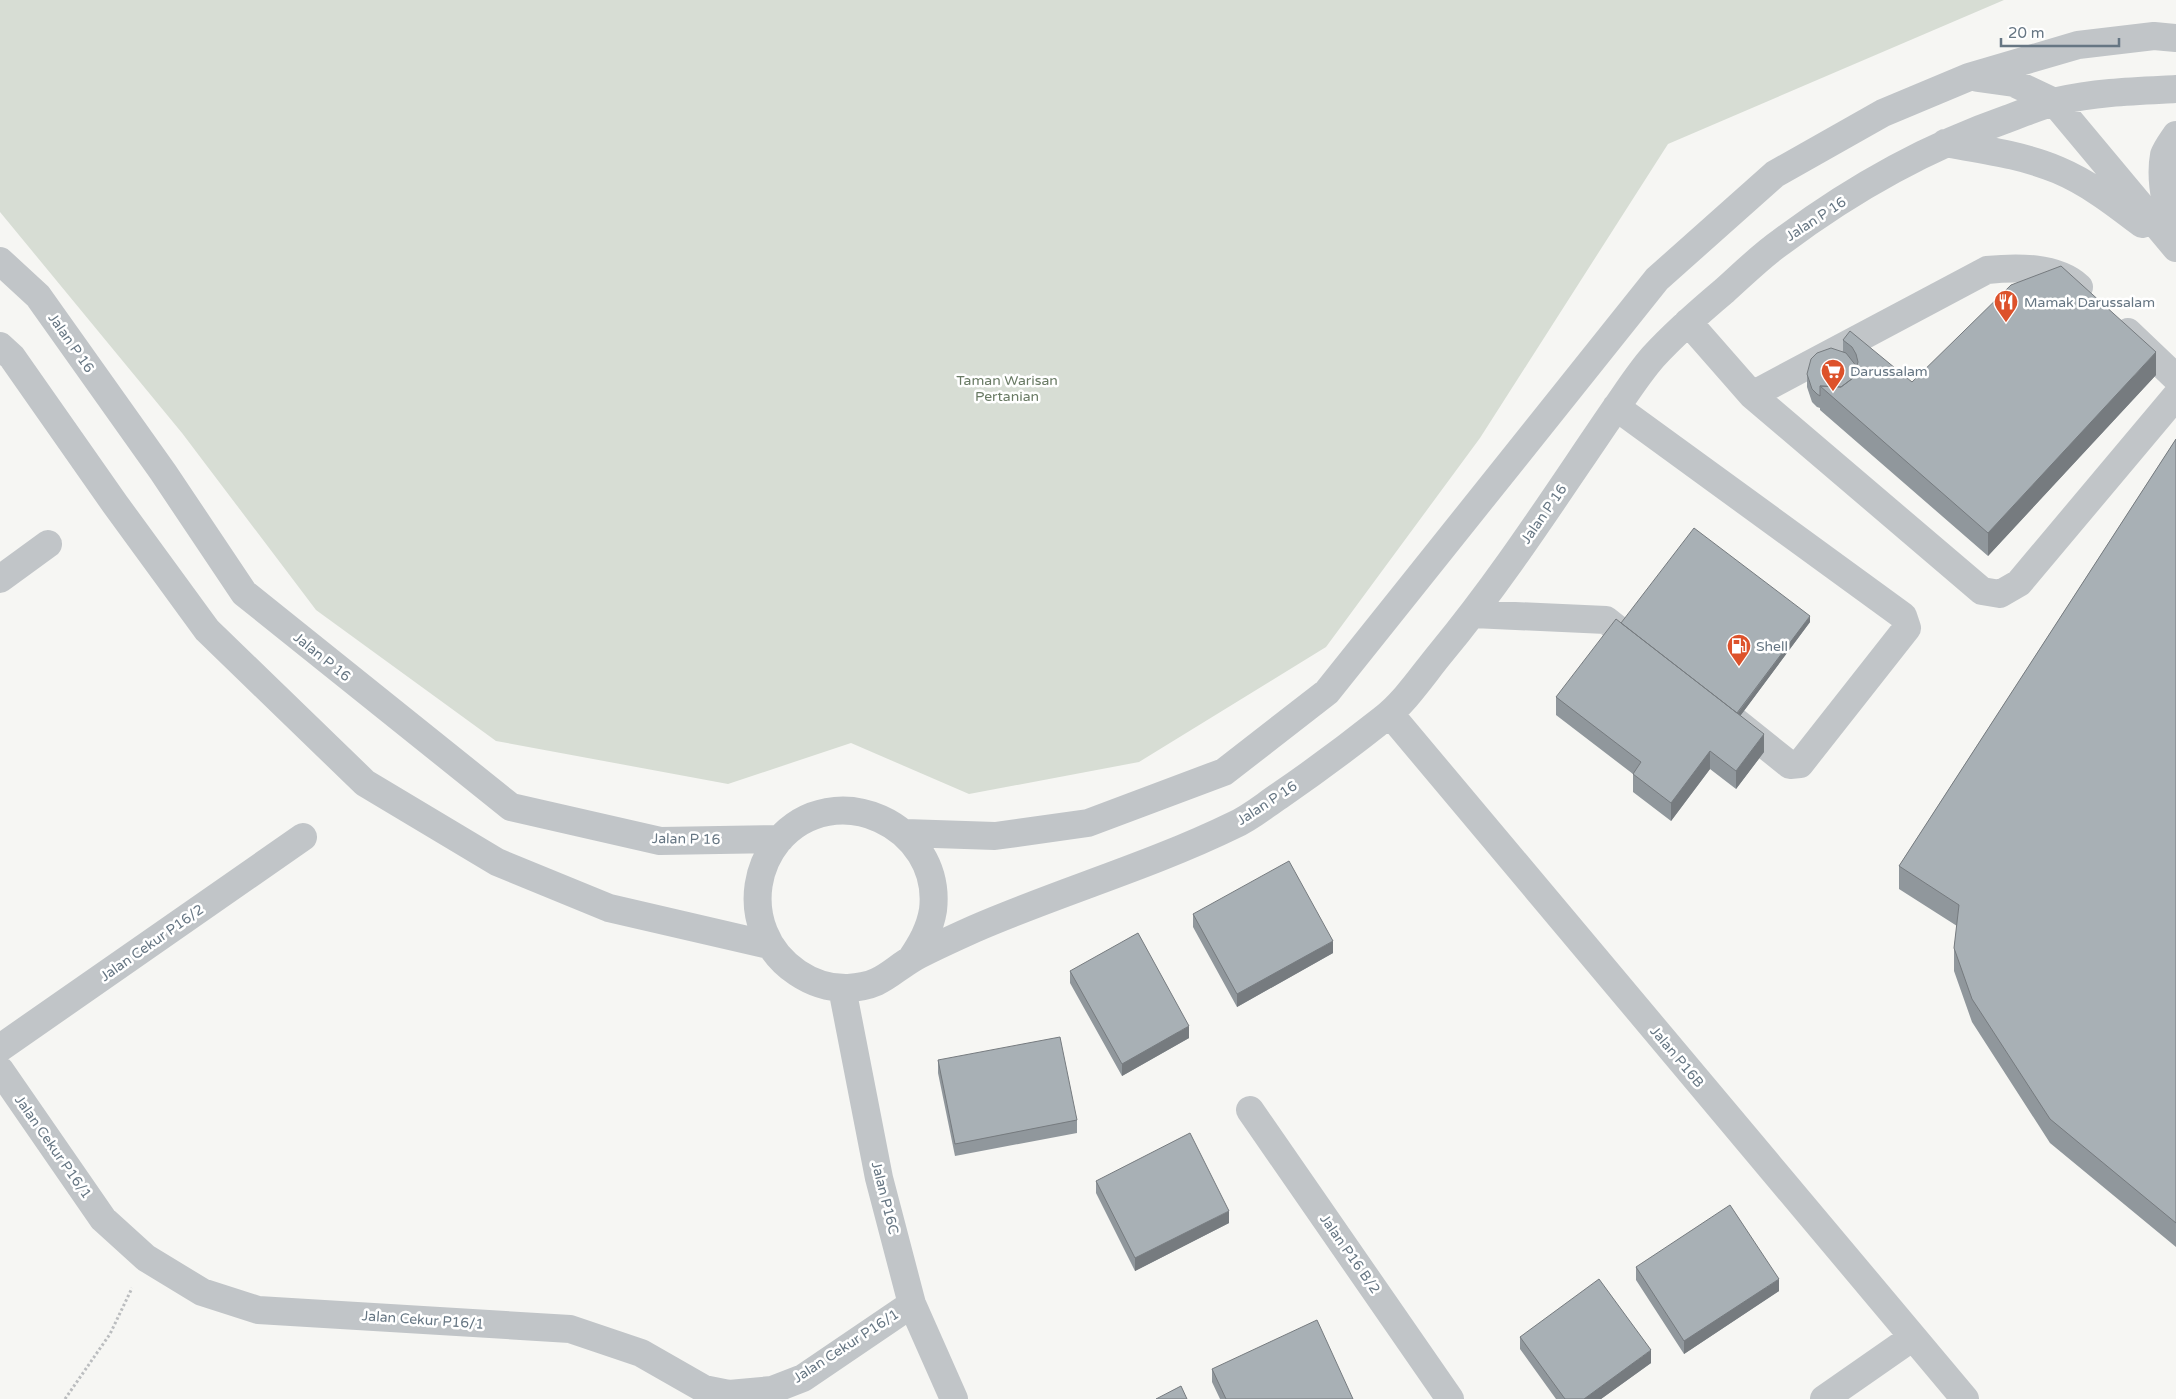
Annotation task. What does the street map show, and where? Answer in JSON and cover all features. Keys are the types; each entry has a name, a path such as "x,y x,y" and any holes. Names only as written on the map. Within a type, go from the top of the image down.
{"street":[{"path":"904,833 995,836 1088,823 1224,772 1327,692 1657,279 1775,174 1883,113 1969,77 2078,44 2154,36 2176,38"},
{"path":"1969,77 2014,83 2054,102 2176,249"},
{"name":"Jalan P 16","path":"911,959 926,936 933,909 931,881 922,855 904,833 881,818 854,810 827,812 802,822 780,839 764,862 757,890 758,918 769,945 789,967 814,982 842,988 868,985 891,976 911,959 976,928 1105,880 1239,823 1310,775 1390,714 1474,614 1650,360 1688,322 1779,243 1868,184 1945,143 1989,125 2054,102 2105,93 2176,89"},
{"path":"2176,135 2164,154 2163,186 2167,209 2176,237"},
{"path":"1945,143 2001,153 2057,170 2084,183 2107,198 2176,249"},
{"name":"Jalan P 16","path":"0,261 38,296 164,472 244,593 511,808 660,841 780,839"},
{"path":"1752,395 1987,270 2028,268 2050,272 2076,285 2176,378"},
{"path":"1688,322 1752,395 1982,591 2000,594 2019,583 2176,396"},
{"path":"4,356 207,630 365,783 497,862 609,908 769,945"},
{"path":"1616,407 1903,616 1907,628 1800,764 1790,765 1713,704"},
{"path":"0,579 48,544"},
{"path":"1474,614 1606,620 1660,662"},
{"name":"Jalan P16B","path":"1390,714 1966,1399"},
{"name":"Jalan Cekur P16/2","path":"0,1048 303,837"},
{"name":"Jalan P16C","path":"842,988 880,1178 912,1304 954,1399"},
{"name":"Jalan Cekur P16/1","path":"0,1070 103,1219 146,1258 202,1292 258,1310 570,1329 641,1353 704,1389 729,1394 772,1390 803,1378 912,1304"},
{"name":"Jalan P16 B/2","path":"1250,1110 1450,1399"},
{"path":"1824,1399 1913,1337"}],"path":[{"path":"65,1399 110,1334 146,1258"}],"green space":[{"name":"Taman Warisan Pertanian","path":"0,0 2004,0 1668,144 1480,438 1326,647 1139,762 969,794 851,743 728,784 496,741 316,610 182,433 0,212"}],"building":[{"path":"2061,266 2156,352 1988,533 1820,386 1841,387 1853,378 1858,362 1856,354 1852,347 1843,340 1850,331 1912,382 2011,285"},
{"path":"1831,348 1846,353 1857,367 1853,378 1841,387 1820,386 1820,396 1812,389 1807,374 1811,359 1817,353"},
{"path":"2176,439 2176,1223 2050,1119 1972,999 1954,948 1959,905 1899,866"},
{"path":"1694,528 1810,616 1737,713 1621,623"},
{"path":"1616,619 1764,734 1736,771 1710,751 1671,803 1633,774 1641,762 1556,697"},
{"path":"1289,861 1333,941 1237,994 1193,914"},
{"path":"1138,933 1189,1026 1122,1064 1070,971"},
{"path":"1060,1037 1077,1120 955,1144 938,1060"},
{"path":"1190,1133 1229,1211 1135,1258 1096,1181"},
{"path":"1730,1205 1779,1279 1684,1341 1636,1267"},
{"path":"1599,1279 1651,1350 1584,1399 1565,1399 1520,1337"},
{"path":"1317,1320 1353,1399 1226,1399 1212,1369"},
{"path":"1181,1386 1187,1399 1156,1399"}],"place":[{"name":"Mamak Darussalam","path":"2006,323"},
{"name":"Darussalam","path":"1833,392"},
{"name":"Shell","path":"1739,667"}]}
